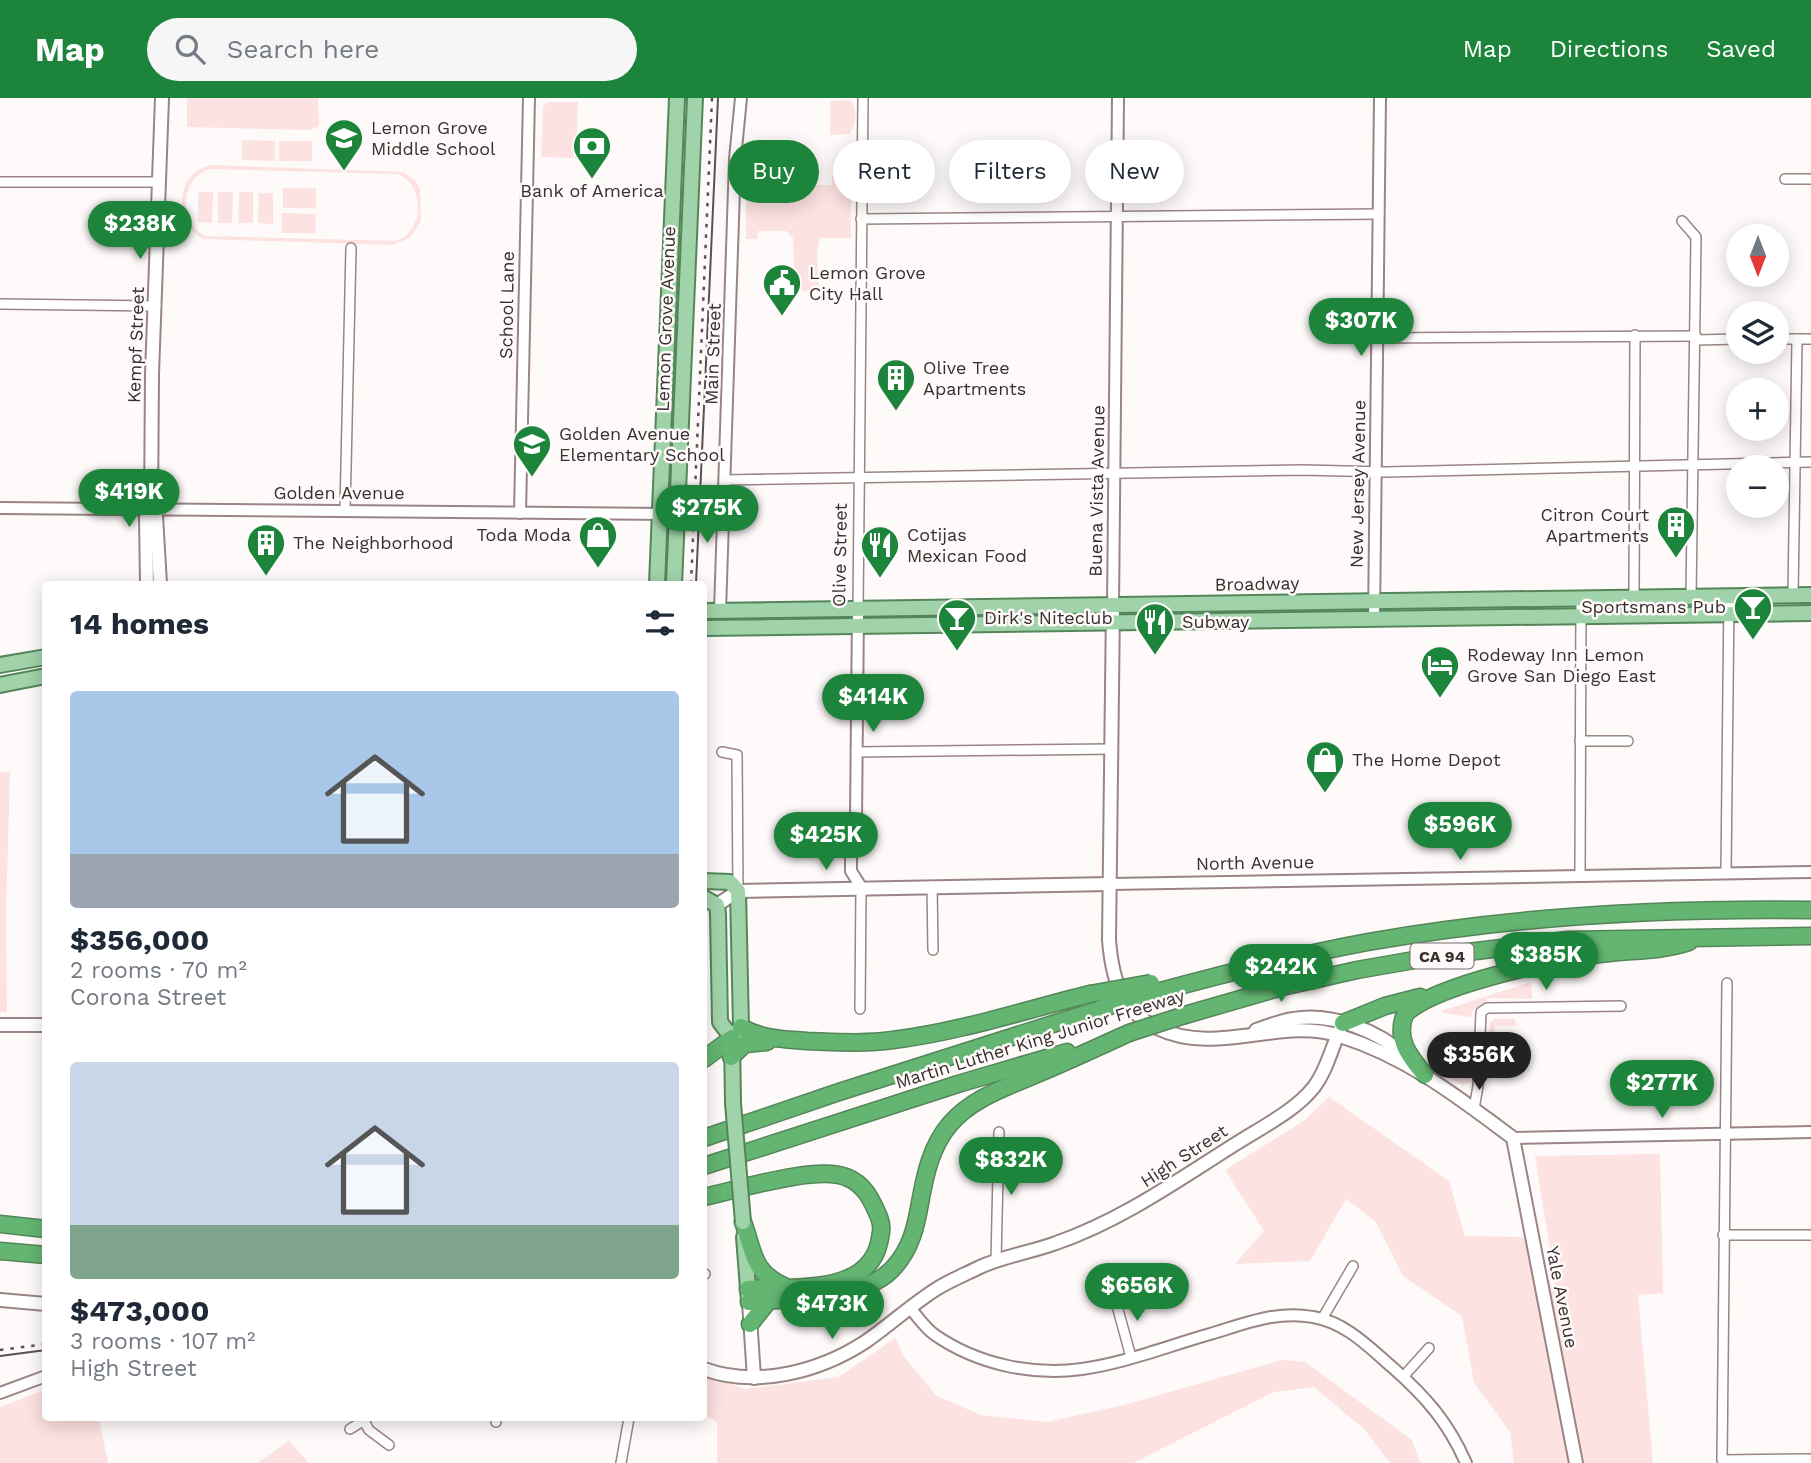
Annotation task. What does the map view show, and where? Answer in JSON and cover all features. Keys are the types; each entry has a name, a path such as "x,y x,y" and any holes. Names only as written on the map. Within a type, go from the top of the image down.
{"highway":[{"path":"1762,910 1786,903 1811,901"},
{"name":"Martin Luther King Junior Freeway","path":"707,1137 1100,1009 1154,987 1188,984 1369,942 1511,923 1626,912 1811,910"},
{"name":"Martin Luther King Junior Freeway","path":"707,1165 958,1084 1185,1015 1282,987 1357,970 1567,940 1769,936 1811,938"},
{"path":"1340,1029 1385,1006 1540,965 1577,957 1668,949 1704,937"},
{"path":"707,1056 736,1032 779,1039 861,1043 920,1037 1090,994 1154,987"},
{"path":"1425,1074 1404,1046 1400,1034 1401,1024 1405,1014 1413,1006 1451,989"},
{"path":"748,1295 770,1300 847,1292 880,1280 894,1268 906,1251 915,1228 925,1174 936,1145 950,1124 982,1098 1129,1033"},
{"path":"731,1057 746,1044 779,1039"},
{"path":"707,1196 815,1173 846,1177 869,1194 883,1225 876,1253 859,1275 836,1284 786,1287 748,1295"},
{"path":"743,1222 761,1272 768,1279 786,1287"},
{"path":"5,1224 42,1229"},
{"path":"0,1251 42,1255"},
{"path":"750,1324 770,1300"}],"main road":[{"name":"Kempf Street","path":"147,581 146,517 151,510 152,374 162,98"},
{"name":"Lemon Grove Avenue","path":"657,581 677,98"},
{"name":"Lemon Grove Avenue","path":"674,581 695,98"},
{"name":"Kempf Street","path":"151,510 156,516 160,581"},
{"name":"Broadway","path":"707,611 1811,595"},
{"name":"Buena Vista Avenue","path":"1113,606 1110,953 1116,979 1129,1006 1138,1017 1175,1036 1193,1040 1222,1039 1307,1017 1340,1029 1425,1074 1513,1138"},
{"name":"Broadway","path":"707,628 1811,613"},
{"path":"0,665 42,658"},
{"path":"0,685 42,677"},
{"name":"North Avenue","path":"707,881 730,882 738,891 1110,884"},
{"path":"717,905 738,891"},
{"path":"738,891 740,984 731,1057 754,1378"},
{"path":"707,900 717,905"},
{"path":"717,905 720,1022 736,1032"},
{"path":"719,973 740,984"},
{"path":"0,1025 42,1025"},
{"name":"High Street","path":"707,1369 717,1374 754,1378 802,1370 847,1353 939,1288 984,1265 1055,1244 1136,1207 1280,1115 1314,1088 1329,1060 1340,1029"},
{"name":"Yale Avenue","path":"1513,1138 1576,1463"},
{"path":"0,1300 42,1304"}],"street":[{"name":"School Lane","path":"520,513 529,98"},
{"name":"Main Street","path":"720,611 735,159 741,98"},
{"name":"Olive Street","path":"860,1009 861,887 851,871 851,838 856,819 863,98"},
{"name":"Buena Vista Avenue","path":"1113,606 1118,98"},
{"name":"New Jersey Avenue","path":"1374,619 1380,98"},
{"path":"1785,179 1811,178"},
{"path":"0,182 158,182"},
{"path":"861,219 1379,214"},
{"path":"1682,221 1696,237 1691,597"},
{"path":"345,510 351,248"},
{"path":"0,304 156,306"},
{"path":"1634,596 1635,335"},
{"path":"1377,338 1635,335 1726,339"},
{"path":"1789,339 1811,339"},
{"path":"1793,595 1797,339"},
{"path":"725,480 1303,470 1376,472 1811,462"},
{"name":"Golden Avenue","path":"0,508 677,514"},
{"path":"1580,875 1581,597"},
{"path":"1726,873 1729,597"},
{"path":"1580,741 1628,741"},
{"path":"856,752 1112,749"},
{"path":"722,752 737,755 738,891"},
{"name":"North Avenue","path":"1110,884 1811,872"},
{"path":"932,886 933,950"},
{"path":"1727,983 1722,1460 1811,1459"},
{"path":"1474,1109 1478,1086 1481,1012 1487,1008 1621,1006"},
{"path":"996,1261 999,1132"},
{"path":"1513,1138 1811,1132"},
{"path":"1723,1235 1811,1235"},
{"path":"1322,1319 1353,1266"},
{"path":"1114,1296 1130,1357"},
{"path":"910,1308 935,1335 964,1350 1005,1365 1066,1371 1097,1367 1268,1316 1290,1315 1322,1319 1364,1342 1422,1394 1450,1430 1466,1463"},
{"path":"1403,1377 1429,1348"},
{"path":"0,1393 42,1377"},
{"path":"350,1429 363,1421"},
{"path":"367,1421 369,1430 388,1444"},
{"path":"621,1463 628,1421"}],"shaded area":[{"path":"187,98 318,98 319,126 310,130 187,127"},
{"path":"850,100 856,117 850,134 830,135 830,101"},
{"path":"548,102 578,102 576,158 541,157 543,106"},
{"path":"242,140 275,141 275,161 242,160"},
{"path":"279,141 312,141 312,161 279,161"},
{"path":"212,165 403,172 420,188 421,221 411,237 393,245 203,239 186,221 182,198 191,177 200,169","holes":["210,169 397,174 406,179 413,188 418,209 412,229 404,237 394,241 207,236 197,231 187,213 188,191 193,181"]},
{"path":"833,176 833,203 851,203 851,238 820,238 817,252 819,290 795,291 793,238 786,231 758,231 757,239 746,239 746,203 819,203 819,185 832,185"},
{"path":"283,188 316,188 316,208 283,208"},
{"path":"198,192 213,192 212,223 198,222"},
{"path":"218,192 233,192 232,223 218,223"},
{"path":"239,192 253,192 253,223 238,223"},
{"path":"259,193 273,193 273,224 258,223"},
{"path":"282,213 316,214 315,233 282,233"},
{"path":"0,772 10,772 6,913 7,1012 0,1012"},
{"path":"1531,982 1532,999 1486,998 1487,1000 1473,1010 1471,1017 1441,1011"},
{"path":"1495,1019 1515,1019 1516,1026 1495,1026 1494,1040 1518,1042 1518,1045 1489,1048 1490,1023"},
{"path":"1468,1063 1469,1081 1463,1086 1436,1068 1438,1064"},
{"path":"1329,1097 1449,1181 1465,1236 1524,1237 1557,1294 1535,1156 1660,1154 1663,1293 1638,1295 1653,1463 1514,1463 1510,1432 1474,1383 1462,1316 1403,1276 1375,1221 1346,1199 1310,1261 1235,1264 1264,1231 1225,1170 1305,1120"},
{"path":"895,1338 904,1357 937,1396 981,1415 1047,1422 1124,1405 1282,1360 1305,1362 1412,1440 1420,1463 1390,1463 1364,1429 1314,1387 1274,1392 1133,1463 717,1463 717,1422 707,1417 707,1376 745,1389 839,1377"},
{"path":"42,1391 42,1421 100,1421 108,1463 0,1463 0,1407"},
{"path":"289,1441 309,1463 257,1463"}],"tram line":[{"path":"696,581 718,98"},
{"path":"0,1356 42,1351"}],"railway":[{"path":"691,581 712,98"},
{"path":"0,1350 42,1345"}],"place":[{"name":"Lemon Grove Middle School","path":"344,172"},
{"name":"Bank of America","path":"592,180"},
{"name":"Lemon Grove City Hall","path":"782,317"},
{"name":"Olive Tree Apartments","path":"896,412"},
{"name":"Golden Avenue Elementary School","path":"532,478"},
{"name":"Citron Court Apartments","path":"1676,559"},
{"name":"Toda Moda","path":"598,569"},
{"name":"The Neighborhood","path":"266,577"},
{"name":"Cotijas Mexican Food","path":"880,579"},
{"name":"Sportsmans Pub","path":"1753,641"},
{"name":"Dirk's Niteclub","path":"957,652"},
{"name":"Subway","path":"1155,656"},
{"name":"Rodeway Inn Lemon Grove San Diego East","path":"1440,699"},
{"name":"The Home Depot","path":"1325,794"}]}
